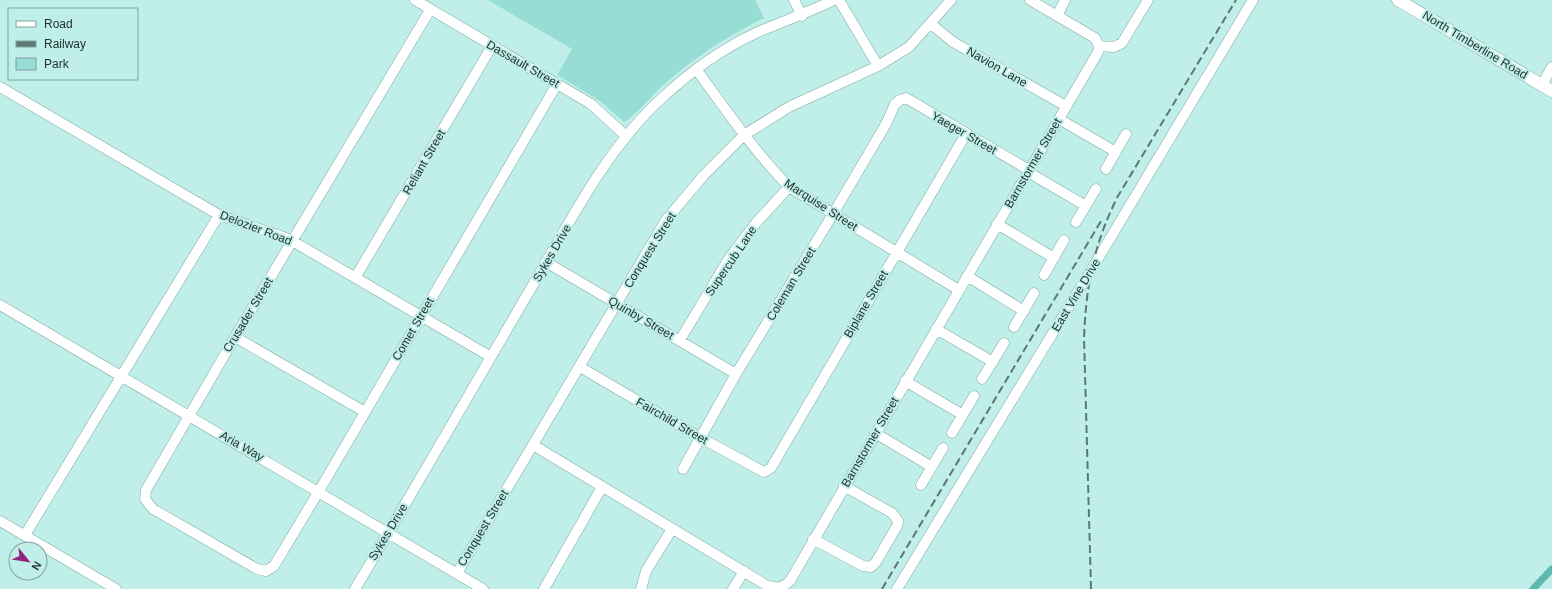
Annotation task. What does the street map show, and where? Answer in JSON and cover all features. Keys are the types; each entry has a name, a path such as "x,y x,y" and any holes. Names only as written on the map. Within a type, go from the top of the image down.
{"main road":[{"name":"North Timberline Road","path":"1398,0 1547,88"}],"street":[{"name":"Dassault Street","path":"415,0 591,104 626,136"},
{"path":"794,0 802,16"},
{"name":"Sykes Drive","path":"355,589 581,202 626,136 661,99 696,69 758,32 802,16 834,0"},
{"path":"840,0 878,66"},
{"name":"Conquest Street","path":"456,573 580,367 666,220 704,175 744,135 789,107 878,66 909,47 951,0"},
{"path":"1030,0 1095,38 1099,46 1114,46 1122,43 1148,0"},
{"path":"1056,16 1065,0"},
{"name":"East Vine Drive","path":"897,589 1086,279 1253,0"},
{"name":"Crusader Street","path":"266,571 250,565 153,509 145,500 146,490 235,337 430,10"},
{"name":"Navion Lane","path":"931,24 953,42 1066,106"},
{"name":"Reliant Street","path":"355,278 492,46"},
{"name":"Barnstormer Street","path":"533,445 672,529 744,570 773,589 780,588 790,581 813,539 1098,52 1099,46"},
{"path":"1547,88 1552,67"},
{"name":"Marquise Street","path":"696,69 744,135 772,170 788,187 959,290"},
{"name":"Comet Street","path":"266,571 274,566 281,556 557,84"},
{"name":"Delozier Road","path":"0,87 220,215 275,233 292,241 491,357"},
{"name":"Yaeger Street","path":"900,100 906,98 1086,206"},
{"name":"Coleman Street","path":"683,469 736,374 886,124 895,104 900,100"},
{"path":"1059,119 1116,152"},
{"name":"Biplane Street","path":"764,472 771,468 966,134"},
{"path":"1106,170 1126,134"},
{"name":"Supercub Lane","path":"680,340 728,260 756,223 788,187"},
{"path":"1076,222 1096,189"},
{"path":"25,535 220,215"},
{"path":"998,224 1054,258"},
{"path":"1044,275 1064,240"},
{"name":"Quinby Street","path":"546,262 736,374"},
{"path":"967,276 1024,311"},
{"path":"1014,327 1034,293"},
{"name":"Aria Way","path":"0,305 319,491 483,589"},
{"path":"936,329 993,362"},
{"path":"235,337 364,412"},
{"path":"982,380 1004,343"},
{"name":"Fairchild Street","path":"580,367 701,438 764,472"},
{"path":"905,381 963,415"},
{"path":"952,433 974,396"},
{"path":"875,433 932,466"},
{"path":"921,485 943,448"},
{"path":"813,539 863,566 871,566 880,556 897,526 898,521 892,514 844,486"},
{"path":"544,589 602,487"},
{"path":"0,521 116,589"},
{"path":"641,589 646,570 672,529"},
{"path":"733,589 744,570"}],"green space":[{"path":"488,0 755,0 764,18 727,38 691,62 664,84 634,115 624,122 600,101 557,75 572,49"}],"waterway":[{"path":"1533,589 1552,569"}],"railway":[{"path":"1091,589 1084,338 1089,283 1097,248 1118,196 1236,0"},
{"path":"882,589 1101,221"}]}
